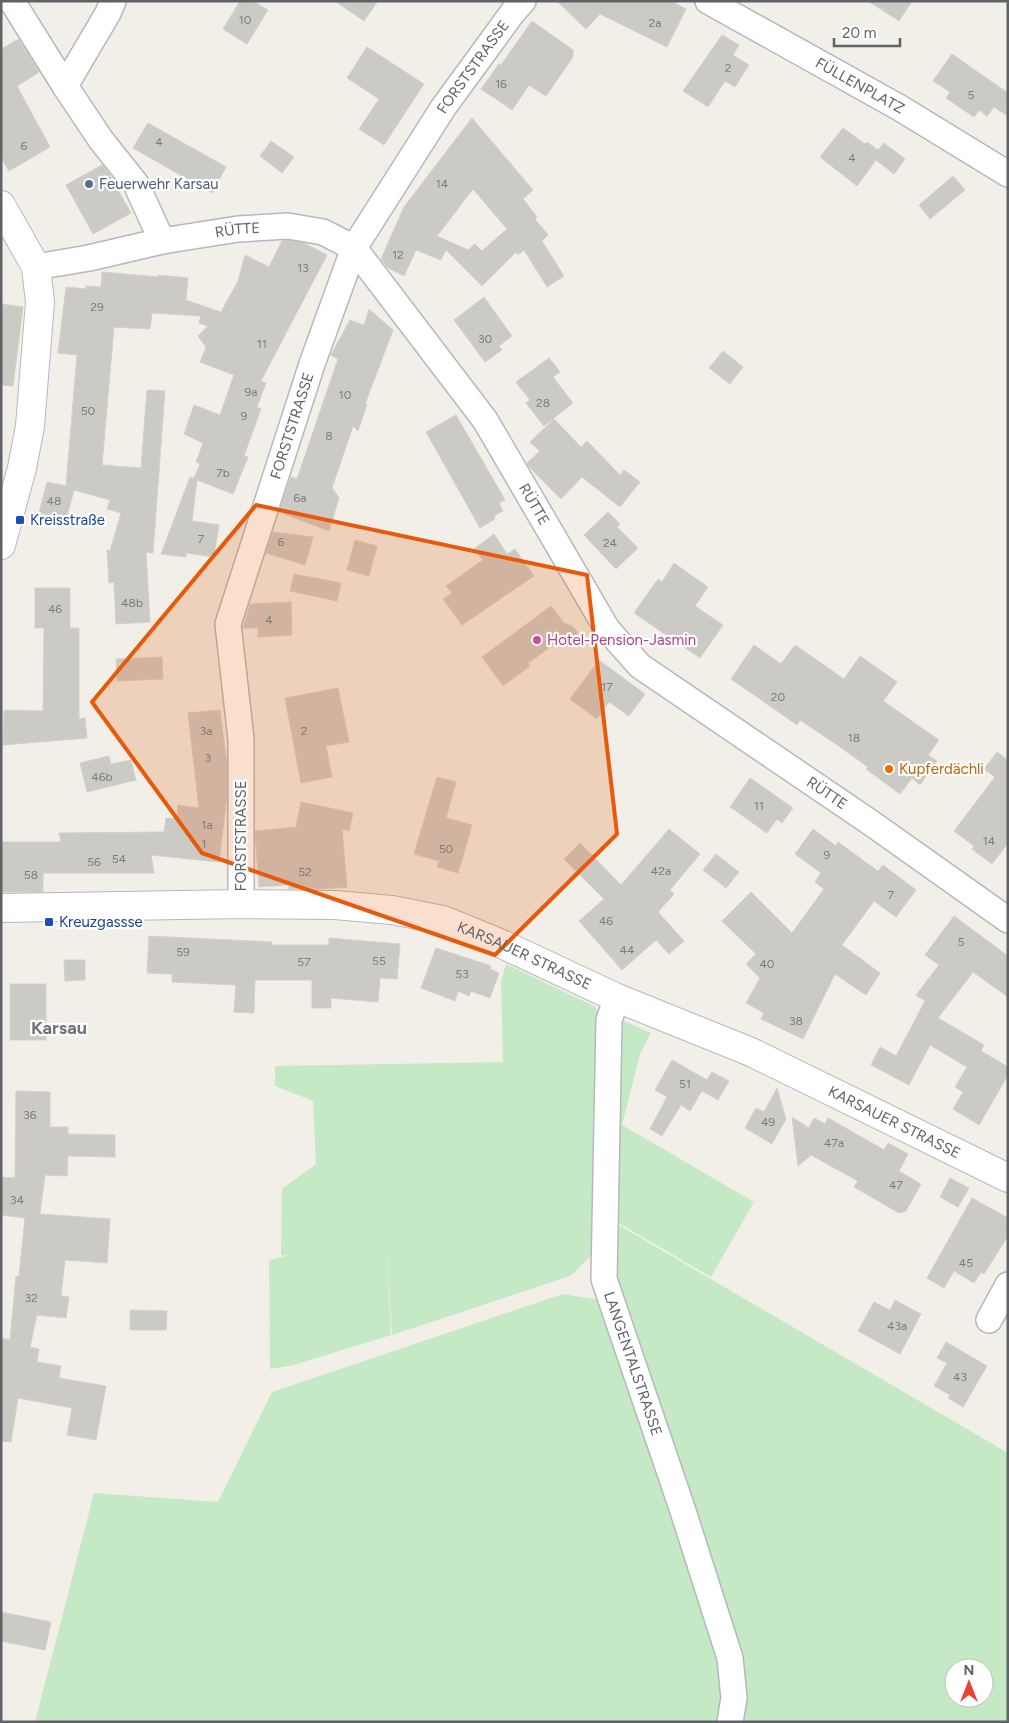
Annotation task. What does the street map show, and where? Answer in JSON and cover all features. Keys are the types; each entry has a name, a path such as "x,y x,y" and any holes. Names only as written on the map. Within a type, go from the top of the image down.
{"street":[{"path":"65,86 108,13 112,1"},
{"name":"FORSTSTRASSE","path":"241,904 240,739 228,624 312,364 354,248 443,108 523,1"},
{"name":"FÜLLENPLATZ","path":"708,1 900,108 1008,174"},
{"path":"10,7 102,140 136,184 162,241"},
{"path":"1,204 36,267 40,302 30,426 22,468 1,545"},
{"name":"RÜTTE","path":"36,267 89,258 162,241 238,229 288,226 323,232 354,248 485,420 607,629 640,666 874,825 1008,920"},
{"name":"KARSAUER STRASSE","path":"1,908 241,904 335,905 392,910 444,920 504,945 617,998 751,1052 1008,1178"},
{"name":"LANGENTALSTRASSE","path":"617,998 609,1020 604,1278 682,1508 730,1658 734,1698 730,1722"},
{"path":"989,1320 1008,1285"}],"highlighted area":[{"path":"256,505 587,575 617,834 495,955 202,853 92,702"}],"green space":[{"path":"506,964 596,1007 601,1018 598,1243 589,1258 570,1276 392,1335 386,1233 391,1335 294,1365 270,1369 269,1260 294,1254 281,1256 282,1189 316,1164 313,1101 275,1086 275,1066 503,1062 501,982"},
{"path":"624,1021 651,1033 640,1054 622,1125 754,1202 711,1277 610,1218 616,1026"},
{"path":"610,1220 1008,1453 1008,1722 737,1722 616,1290"},
{"path":"563,1294 600,1300 724,1673 721,1722 35,1722 94,1493 218,1502 272,1392"}],"building":[{"path":"240,1 253,1 268,10 247,44 223,29"},
{"path":"335,1 378,1 364,21"},
{"path":"557,1 671,1 686,9 667,47 600,14 586,29"},
{"path":"868,1 912,1 899,21"},
{"path":"532,21 573,50 573,57 546,96 529,85 512,110 481,89 499,64 501,65"},
{"path":"722,35 739,45 733,55 749,65 735,87 725,81 708,107 683,91"},
{"path":"19,39 39,72 17,86 50,147 9,171 1,158 1,49"},
{"path":"367,47 424,84 384,145 359,129 379,99 347,78"},
{"path":"952,54 1008,93 1008,116 994,107 987,116 979,110 974,117 946,98 950,92 933,81"},
{"path":"472,118 533,190 523,199 537,217 535,219 548,235 542,241 564,276 547,287 524,250 518,255 516,252 482,286 446,250 441,260 416,250 404,276 388,268 381,259 404,207","holes":["473,189 507,229 482,251 475,244 468,250 437,236"]},
{"path":"148,123 226,167 212,193 133,148"},
{"path":"843,128 865,144 867,142 878,150 884,143 905,159 894,174 876,160 857,186 820,157"},
{"path":"271,141 294,157 282,173 260,156"},
{"path":"102,165 108,172 131,213 93,234 66,185"},
{"path":"953,176 965,190 930,219 919,205"},
{"path":"282,241 304,243 327,255 261,381 266,383 257,407 261,409 244,456 248,457 233,494 197,480 192,521 219,525 214,557 186,553 186,557 161,554 190,477 194,478 200,464 196,462 203,443 184,434 194,405 220,415 234,375 200,362 206,347 198,336 208,326 199,323 201,316 152,313 150,329 114,327 102,465 141,468 147,390 165,391 153,553 146,552 150,622 116,624 114,582 109,583 107,550 110,551 121,513 107,509 110,500 74,490 66,520 39,513 47,482 66,486 77,355 58,353 66,287 86,289 86,286 101,287 102,272 188,278 186,300 221,312 238,281 245,255 269,267"},
{"path":"484,297 512,336 499,346 502,350 485,362 454,320"},
{"path":"1,304 23,307 13,386 1,385"},
{"path":"369,309 393,330 365,404 367,404 358,431 353,426 332,488 339,498 329,531 279,512 291,477 297,479 338,359 331,355 350,320 364,325"},
{"path":"723,351 743,367 730,384 709,368"},
{"path":"549,358 560,372 553,377 573,403 544,426 526,403 530,400 516,382"},
{"path":"456,415 505,500 499,503 503,511 494,516 495,519 480,528 426,432"},
{"path":"554,419 581,447 587,441 620,475 624,470 640,482 620,507 582,477 561,499 529,467 527,463 540,451 530,442"},
{"path":"608,512 620,524 617,527 638,548 616,569 584,535"},
{"path":"273,532 313,537 305,565 266,553"},
{"path":"494,534 507,554 515,549 534,576 462,625 443,599 452,593 446,586 483,560 474,549"},
{"path":"355,540 377,546 369,576 347,570"},
{"path":"674,563 708,587 695,606 723,625 700,658 634,613 658,579 662,582"},
{"path":"294,574 341,583 337,601 290,591"},
{"path":"35,588 70,588 70,628 79,628 79,719 85,718 87,738 3,745 4,710 43,711 44,628 35,628"},
{"path":"291,602 292,635 258,637 258,628 243,628 250,604"},
{"path":"551,606 564,623 572,626 577,631 578,644 568,646 556,643 528,663 530,666 503,686 482,657"},
{"path":"754,645 781,664 795,645 844,679 860,656 897,682 883,701 939,740 928,755 937,761 920,785 912,778 900,794 866,769 868,767 840,747 800,720 797,725 731,679"},
{"path":"162,657 163,679 117,681 116,659"},
{"path":"599,660 645,694 629,716 609,702 597,719 570,699"},
{"path":"338,688 349,742 326,746 332,777 301,783 285,698"},
{"path":"220,710 227,766 227,796 219,862 151,855 154,873 43,873 43,892 1,892 1,842 61,842 59,833 164,832 166,818 177,819 178,805 199,808 188,713"},
{"path":"997,752 1008,760 1008,843 992,864 972,849 974,846 954,831 995,777 984,769"},
{"path":"109,756 111,764 131,760 136,780 87,792 80,763"},
{"path":"437,777 456,782 446,818 472,825 458,873 437,867 439,861 414,854"},
{"path":"750,778 793,808 782,823 777,819 767,833 730,807"},
{"path":"301,802 353,813 349,831 342,829 347,887 289,889 289,885 259,887 255,831 296,827"},
{"path":"669,829 700,854 670,890 674,894 658,912 684,941 669,954 656,940 622,970 579,921 604,899 564,859 580,843 621,885"},
{"path":"813,829 836,846 838,842 878,871 883,865 916,890 896,917 874,901 842,945 880,973 866,995 835,974 803,1039 761,1019 764,1013 746,1003 760,978 746,964 756,954 722,921 751,892 792,933 824,889 815,882 821,873 795,854"},
{"path":"716,854 739,872 726,888 703,870"},
{"path":"954,916 1008,956 1008,997 973,972 938,1018 984,1045 981,1051 1008,1067 1008,1075 979,1125 953,1109 963,1092 955,1087 967,1067 930,1045 909,1085 871,1065 880,1047 896,1056 925,1001 916,995 939,965 925,955"},
{"path":"149,936 272,942 272,945 329,945 329,938 400,944 397,979 380,978 378,1002 331,998 331,1008 312,1008 312,980 255,980 254,1013 234,1012 236,985 172,982 172,974 147,973"},
{"path":"436,948 491,966 490,969 499,973 490,998 471,991 469,996 458,991 455,1001 421,988"},
{"path":"64,960 85,960 85,980 65,981"},
{"path":"10,984 46,984 46,1040 10,1040"},
{"path":"672,1060 707,1080 712,1072 729,1081 718,1100 702,1091 690,1111 681,1105 662,1136 650,1129 667,1097 655,1090"},
{"path":"777,1088 786,1119 772,1144 745,1128 756,1108 764,1112"},
{"path":"16,1091 50,1092 50,1127 68,1127 68,1134 115,1135 115,1157 68,1156 67,1176 45,1175 40,1214 110,1219 107,1263 65,1260 61,1296 69,1297 66,1318 37,1315 30,1347 39,1349 37,1362 61,1366 59,1378 106,1386 96,1440 67,1435 72,1408 18,1398 11,1442 1,1441 1,1338 10,1340 16,1276 19,1276 25,1218 1,1215 1,1177 15,1178"},
{"path":"792,1117 809,1128 814,1118 825,1124 828,1118 884,1150 888,1143 908,1154 899,1171 921,1184 906,1211 899,1213 854,1187 858,1181 811,1155 798,1166"},
{"path":"950,1178 969,1188 958,1207 940,1197"},
{"path":"972,1198 1008,1218 1008,1236 984,1274 981,1272 974,1283 954,1271 944,1288 927,1278"},
{"path":"895,1300 921,1314 900,1354 858,1331 874,1302 890,1310"},
{"path":"130,1310 167,1311 166,1330 130,1330"},
{"path":"946,1342 987,1366 963,1407 948,1398 950,1395 934,1386 947,1363 937,1358"},
{"path":"1,1612 51,1622 45,1650 1,1641"}],"place":[{"name":"Feuerwehr Karsau","path":"89,184"},
{"name":"Kreisstraße","path":"20,520"},
{"name":"Hotel-Pension-Jasmin","path":"537,640"},
{"name":"Kupferdächli","path":"889,769"},
{"name":"Kreuzgassse","path":"49,922"}],"district":[{"name":"Karsau","path":"59,1028"}]}
